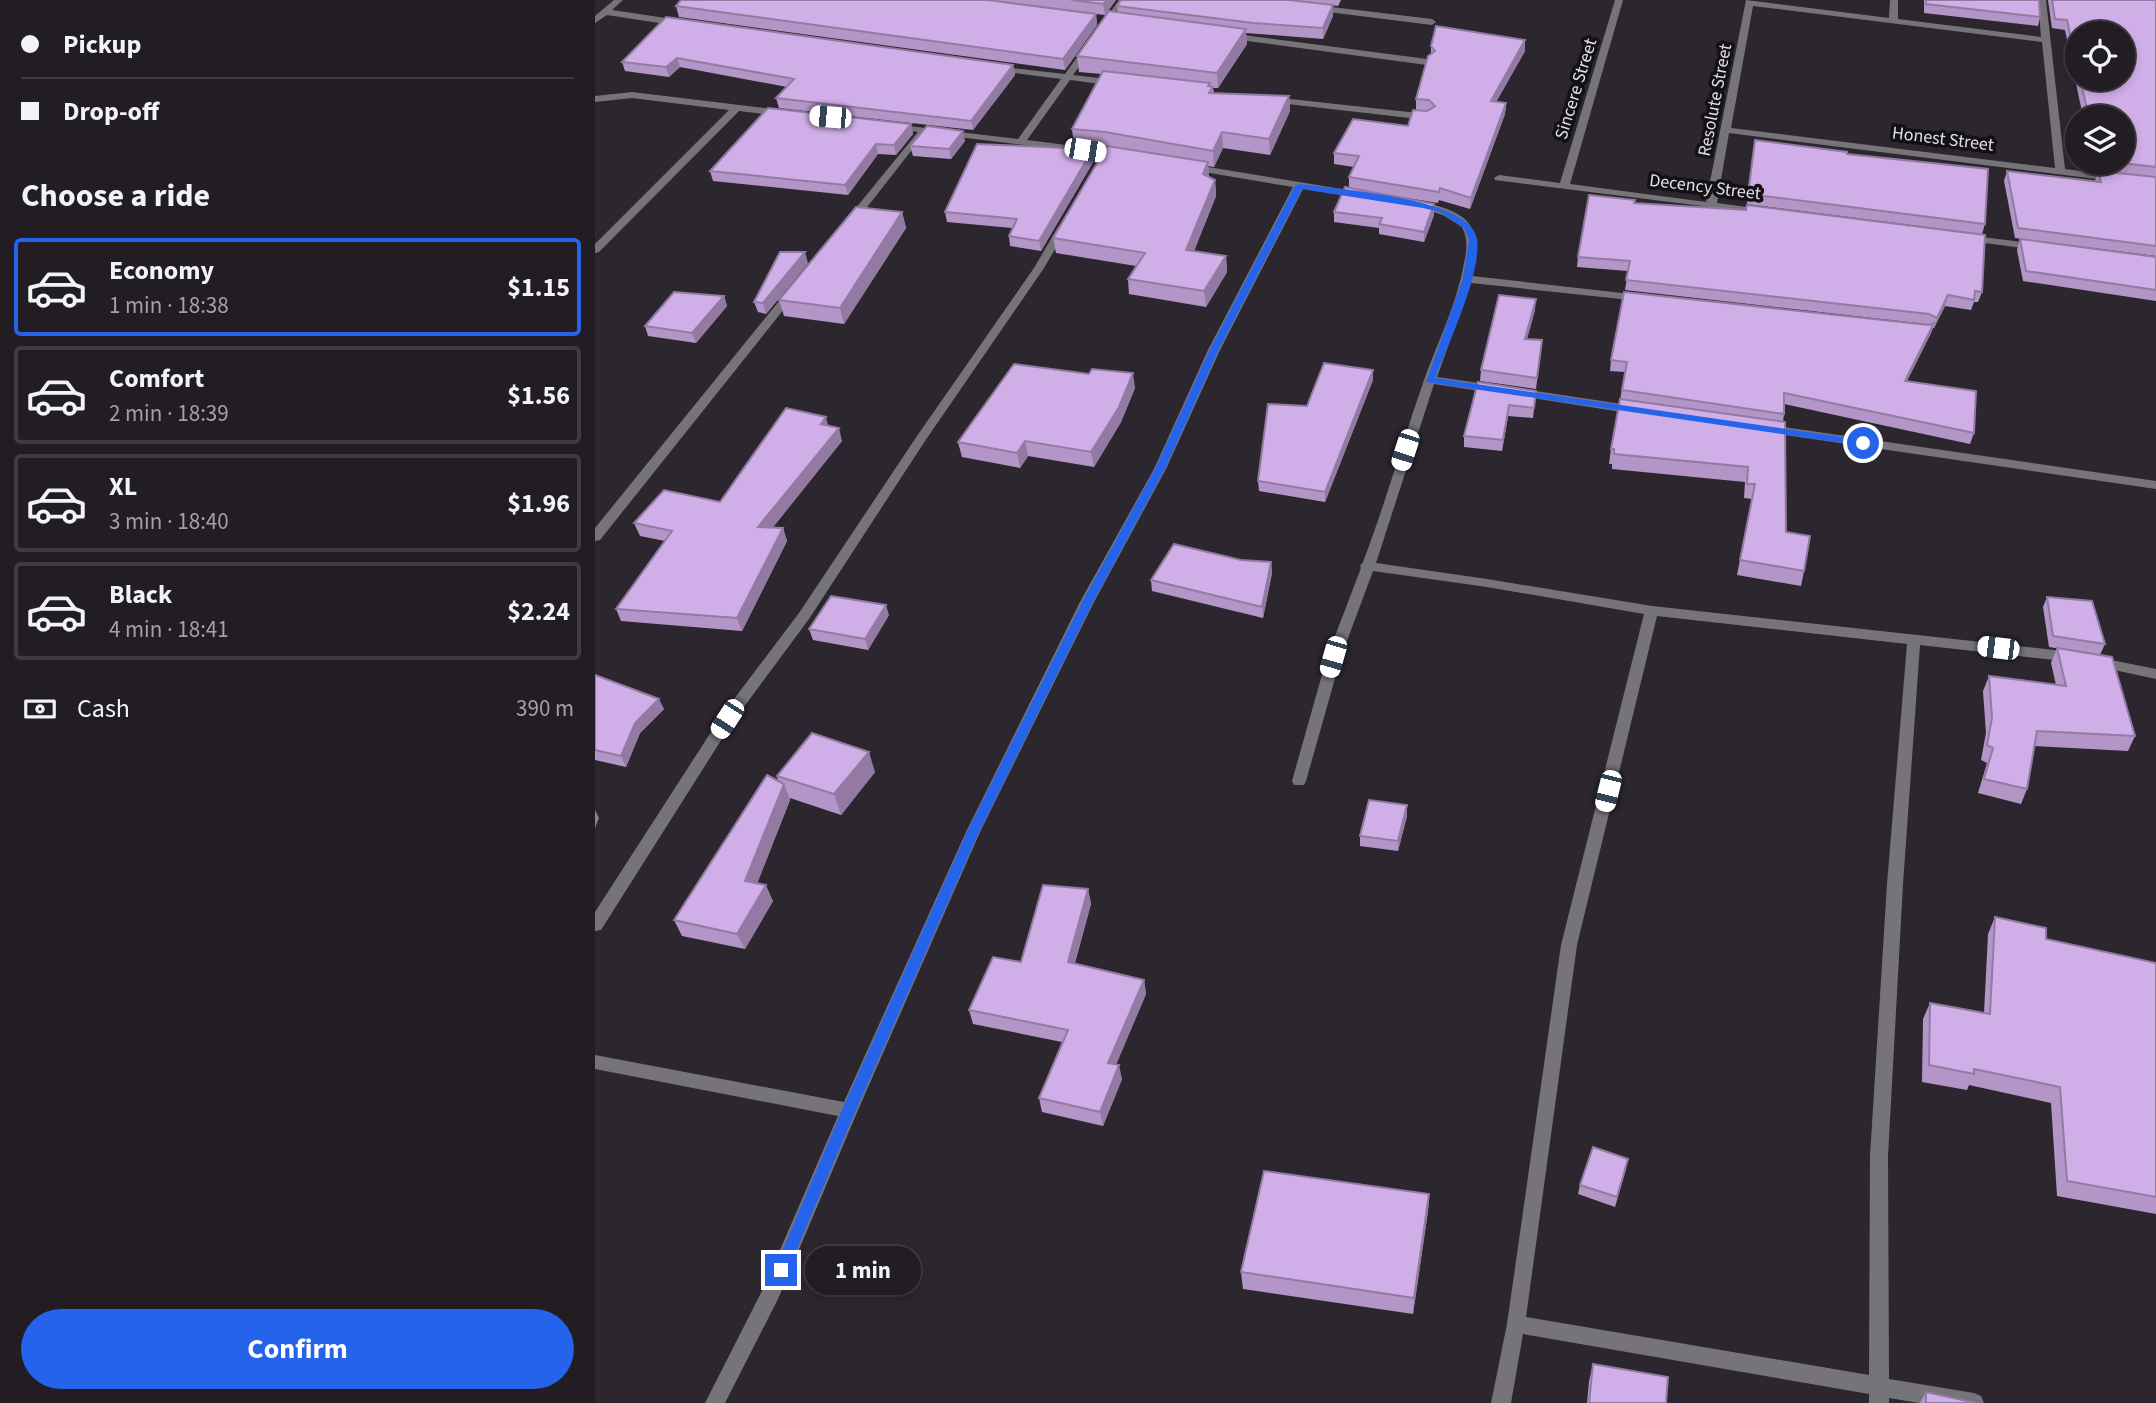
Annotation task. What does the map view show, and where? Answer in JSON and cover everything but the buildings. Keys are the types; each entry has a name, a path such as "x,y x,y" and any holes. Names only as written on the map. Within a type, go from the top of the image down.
{"street":[{"path":"595,20 619,0"},
{"path":"1021,141 1123,0"},
{"name":"Sincere Street","path":"1563,186 1619,0"},
{"path":"1893,21 1894,0"},
{"path":"2042,0 2060,171"},
{"path":"1749,1 2045,40"},
{"name":"Resolute Street","path":"1711,205 1749,1"},
{"path":"1298,6 1432,22"},
{"path":"605,12 686,24"},
{"path":"1095,18 1122,22"},
{"path":"1219,34 1427,62"},
{"path":"984,66 1121,83"},
{"path":"595,99 632,95 788,114"},
{"path":"1260,99 1427,117"},
{"path":"595,250 735,109"},
{"path":"889,125 1021,141 1103,159 1128,157"},
{"name":"Honest Street","path":"1725,130 2129,180"},
{"path":"844,228 924,131"},
{"path":"1178,165 1368,197"},
{"name":"Decency Street","path":"1499,178 1778,214"},
{"path":"715,1403 771,1293 973,832 1087,602 1160,469 1215,349 1299,186"},
{"path":"1299,780 1333,657 1385,521 1430,380 1468,278 1473,240 1468,227 1443,211 1410,203"},
{"path":"595,925 727,719 812,605 921,439 1039,268 1072,211"},
{"path":"1954,236 2048,248"},
{"path":"1468,278 1648,299"},
{"path":"595,537 800,282"},
{"path":"1430,380 1647,411"},
{"path":"1755,427 2156,485"},
{"path":"1366,566 1652,611 2073,657 2156,674"},
{"path":"1501,1403 1516,1324 1569,945 1652,611"},
{"path":"1879,1394 1879,1156 1895,884 1914,641"},
{"path":"595,1062 849,1110"},
{"path":"1516,1324 1879,1394 1974,1403"}],"route":[{"path":"781,1270 973,832 1087,602 1160,469 1215,349 1299,186 1423,205 1443,211 1468,227 1473,240 1468,278 1430,380 1863,443"}]}
